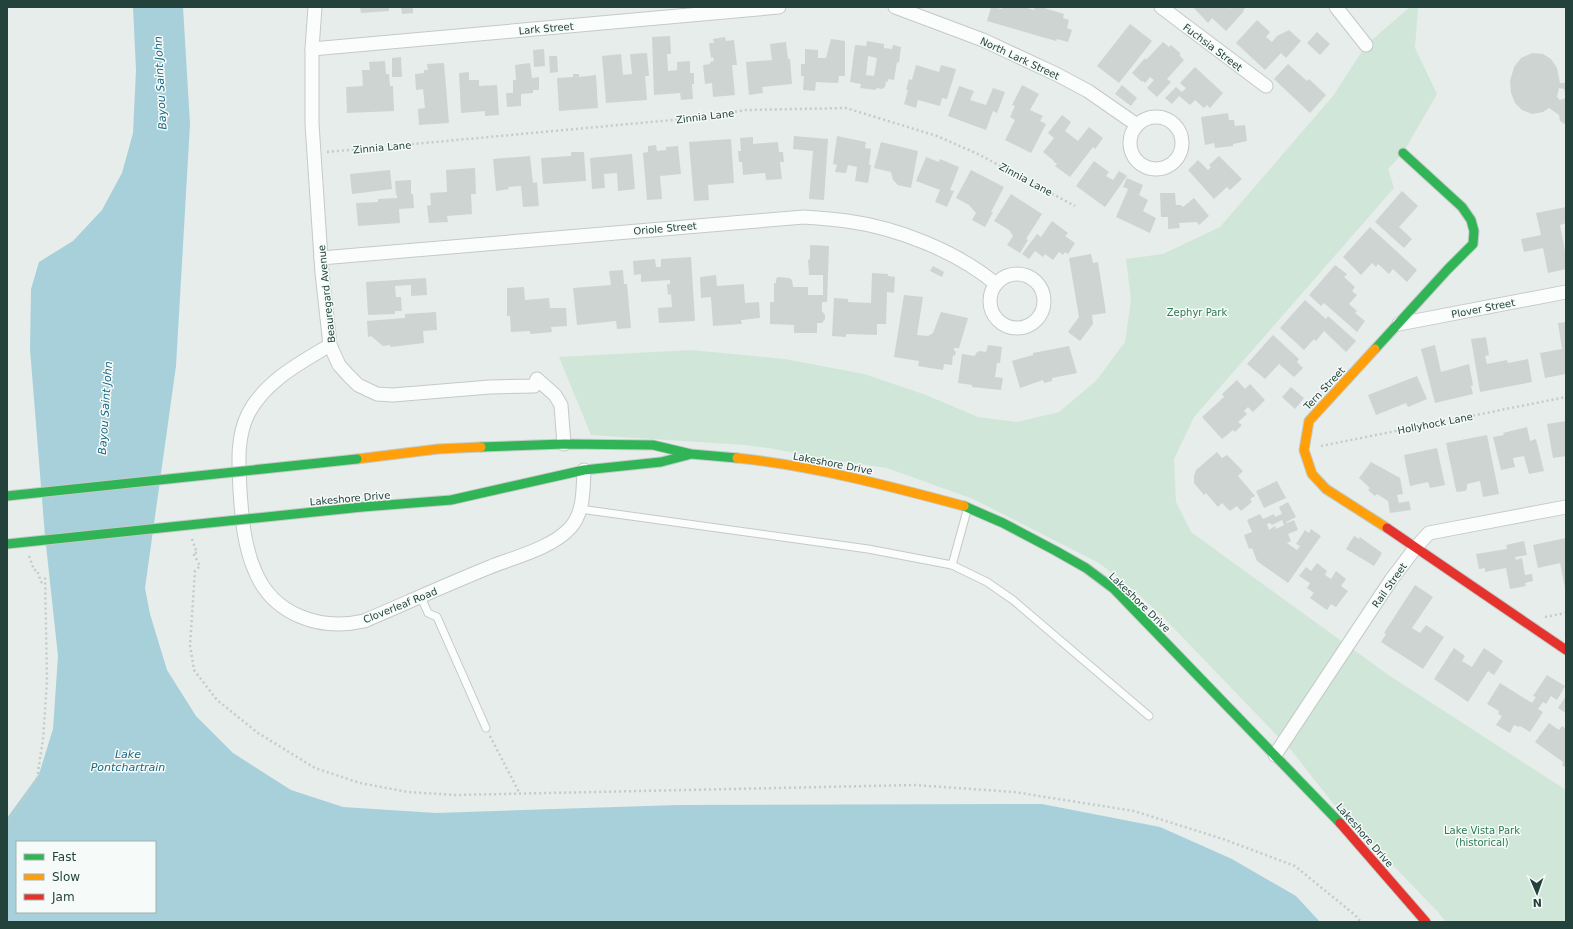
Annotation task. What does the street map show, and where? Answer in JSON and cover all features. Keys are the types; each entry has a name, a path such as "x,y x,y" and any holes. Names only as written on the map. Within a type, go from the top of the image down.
{"street":[{"name":"Beauregard Avenue","path":"315,7 312,49 312,124 321,258 330,345 340,365 358,385 377,394 407,395 490,387 534,386 537,379 555,395 561,405 564,444"},
{"name":"Lark Street","path":"312,49 779,7"},
{"name":"North Lark Street","path":"895,7 983,40 1056,74 1088,92 1137,125"},
{"name":"Fuchsia Street","path":"1160,7 1266,86"},
{"path":"1336,7 1366,45"},
{"path":"1152,117 1161,117 1176,125 1181,133 1183,141 1182,150 1178,158 1165,168 1147,168 1140,164 1134,157 1130,145 1132,132 1137,125 1152,117"},
{"name":"Tern Street","path":"1403,153 1462,207 1471,220 1474,231 1473,244 1448,269 1309,421 1304,450 1307,461 1312,474 1326,489 1416,547 1566,650"},
{"name":"Oriole Street","path":"321,258 804,217 847,221 882,228 911,238 965,262 996,284"},
{"path":"1010,274 1027,275 1034,279 1040,286 1043,293 1044,302 1038,317 1032,323 1024,326 1007,326 1000,322 994,315 990,304 992,291 996,284 1002,278 1010,274"},
{"name":"Plover Street","path":"1399,324 1566,292"},
{"name":"Cloverleaf Road","path":"330,345 294,366 261,395 248,414 242,429 239,443 238,458 241,506 244,537 250,559 259,580 268,592 289,611 311,621 334,624 364,621 550,543 562,536 577,518 584,490 584,470"},
{"name":"Lakeshore Drive","path":"7,496 357,460 438,450 564,444 653,445 691,454 776,462 870,481 968,507 1003,523 1056,551 1086,568 1114,589 1326,808 1426,922"},
{"name":"Lakeshore Drive","path":"7,544 362,507 451,500 584,470 661,462 691,454"},
{"name":"Rail Street","path":"1275,756 1391,580 1416,547 1429,533 1566,507"}],"lane":[{"path":"952,565 968,507"},
{"path":"580,509 868,549 952,565 987,582 1013,600 1149,716"},
{"path":"421,597 428,613 437,617 486,728"}],"path":[{"name":"Zinnia Lane","path":"315,153 694,118 746,110 846,108 937,136 978,154 1075,206"},
{"name":"Hollyhock Lane","path":"1304,450 1566,397"},
{"path":"191,537 198,553 193,553 200,566 195,571 190,645 194,670 217,700 258,733 315,768 360,782 408,792 456,795 915,785 1021,793 1134,811 1223,839 1294,866 1355,915 1361,922"},
{"path":"28,554 34,570 37,570 41,582 45,582"},
{"path":"7,825 37,779 43,739 48,681 45,575"},
{"path":"486,728 520,794"}],"green space":[{"name":"Lake Vista Park (historical)","path":"1410,7 1418,7 1415,48 1437,94 1403,153 1388,169 1394,188 1194,417 1174,459 1176,502 1191,532 1387,674 1566,790 1566,922 1446,922 1332,802 1291,750 1164,618 1137,593 1099,563 973,499 887,468 745,445 591,435 559,357 691,350 785,359 864,374 926,395 978,417 1017,422 1059,412 1096,381 1125,342 1131,300 1126,259 1163,254 1220,227 1333,96 1366,45"}],"water":[{"name":"Lake Pontchartrain","path":"133,7 183,7 190,124 176,366 145,588 150,614 167,670 196,716 233,753 291,790 343,807 436,813 678,805 1042,804 1160,827 1232,859 1296,896 1320,922 7,922 7,818 39,774 53,729 58,656 45,536 30,349 31,289 39,262 73,241 102,210 122,173 133,133 136,70"}],"building":[{"path":"360,7 389,7 389,11 361,13"},
{"path":"401,7 413,7 413,13 402,14"},
{"path":"991,7 1002,9 1003,7 1023,7 1034,10 1035,7 1041,7 1064,14 1063,18 1069,20 1067,28 1072,30 1068,42 1057,39 1056,41 987,21"},
{"path":"1193,7 1229,7 1230,9 1232,7 1246,7 1226,31 1212,18 1208,23"},
{"path":"1257,20 1270,32 1266,37 1272,42 1277,36 1289,30 1301,41 1286,58 1281,53 1265,70 1236,43"},
{"path":"1130,24 1152,41 1119,83 1097,66"},
{"path":"1317,32 1330,44 1320,55 1307,43"},
{"path":"670,36 671,54 667,54 668,71 677,70 677,62 690,61 690,73 694,73 694,84 692,84 693,99 681,100 680,93 654,95 652,37"},
{"path":"725,37 726,41 734,40 737,65 732,65 735,95 713,97 712,83 705,84 703,65 710,64 710,62 714,61 713,57 711,58 709,43 714,43 713,39"},
{"path":"831,39 845,41 845,76 839,76 838,83 816,82 815,91 803,90 804,76 801,76 801,64 805,64 805,49 818,50 818,58 826,58"},
{"path":"867,41 884,44 884,48 892,49 893,45 901,47 899,63 897,62 894,80 888,79 885,87 882,89 876,88 876,90 860,88 861,84 850,82 855,45 866,46","holes":["868,56 877,58 874,76 866,75"]},
{"path":"786,42 788,59 790,59 792,84 762,87 763,93 749,95 746,62 772,60 770,44"},
{"path":"1163,42 1169,47 1171,45 1181,54 1179,55 1184,60 1167,79 1171,82 1157,97 1147,88 1154,80 1150,77 1145,83 1132,73 1145,58 1146,60"},
{"path":"544,49 545,66 534,67 533,50"},
{"path":"647,53 649,76 645,76 647,100 606,103 602,56 621,54 623,75 632,74 630,54"},
{"path":"1532,53 1543,54 1551,59 1557,68 1560,83 1566,83 1566,94 1564,89 1559,88 1557,97 1560,100 1566,98 1566,125 1560,121 1559,115 1549,108 1543,112 1532,114 1522,110 1515,103 1511,93 1510,81 1514,67 1521,58"},
{"path":"549,56 557,56 558,72 550,73"},
{"path":"401,57 402,77 392,77 392,58"},
{"path":"385,61 386,74 389,74 390,86 393,86 394,111 347,113 346,87 363,86 362,70 370,70 369,62"},
{"path":"444,63 449,123 419,125 418,109 425,108 423,89 416,90 415,74 424,73 424,70 428,70 427,64"},
{"path":"530,63 532,78 539,77 539,90 533,90 533,93 521,94 521,106 507,107 506,93 513,93 513,80 516,80 515,65"},
{"path":"1288,64 1307,81 1309,79 1326,95 1310,113 1274,79"},
{"path":"916,65 939,72 941,65 956,69 947,99 942,98 940,106 918,100 916,108 904,104 909,79 912,80"},
{"path":"1195,67 1223,93 1210,108 1207,105 1204,108 1195,100 1190,105 1179,96 1172,104 1165,98 1176,87 1182,92 1186,88 1180,83"},
{"path":"469,72 469,80 479,80 479,86 497,85 499,115 485,116 485,111 461,113 459,73"},
{"path":"573,74 579,74 579,77 596,75 598,108 559,111 557,78 573,77"},
{"path":"1022,85 1039,94 1030,110 1043,116 1040,121 1046,124 1031,153 1005,140 1015,120 1010,117 1015,106 1012,105"},
{"path":"1122,85 1137,98 1131,106 1115,94"},
{"path":"959,86 974,91 970,100 986,105 993,88 1005,92 997,113 993,111 986,130 948,116"},
{"path":"1228,113 1229,120 1234,120 1235,126 1245,125 1247,141 1233,144 1233,146 1215,148 1214,143 1205,145 1201,117"},
{"path":"1062,115 1071,122 1065,131 1078,141 1089,127 1103,138 1095,149 1093,147 1070,177 1055,166 1057,164 1043,152 1054,138 1048,133"},
{"path":"794,136 828,139 824,200 809,199 813,151 793,149"},
{"path":"837,136 866,142 865,148 871,149 869,165 871,165 868,183 855,181 857,167 848,165 846,173 835,172 837,165 833,164"},
{"path":"753,137 753,144 778,142 779,152 783,152 784,162 780,162 782,179 766,180 765,173 743,175 742,162 739,162 738,151 741,151 740,138"},
{"path":"731,139 734,183 708,185 709,200 694,201 689,142"},
{"path":"881,142 918,151 911,188 898,185 893,180 891,172 874,168"},
{"path":"656,145 657,151 666,150 666,147 678,146 681,174 660,176 662,199 647,200 643,153 648,152 648,146"},
{"path":"571,152 584,152 586,181 543,184 541,158 571,156"},
{"path":"632,154 635,189 618,191 617,173 604,174 605,188 592,189 590,158"},
{"path":"530,156 533,183 537,182 539,206 523,207 521,186 508,187 509,189 496,191 493,159"},
{"path":"1219,156 1242,179 1230,190 1227,187 1214,199 1188,170 1198,160 1208,170 1211,167 1209,165"},
{"path":"926,157 939,162 940,159 959,167 950,190 954,191 947,207 935,202 940,190 916,181"},
{"path":"1094,161 1109,172 1106,176 1113,180 1119,171 1127,176 1105,207 1076,186"},
{"path":"475,168 476,194 471,194 472,214 447,216 448,222 429,223 427,206 431,205 430,193 447,192 446,170"},
{"path":"390,170 392,189 352,194 350,174"},
{"path":"971,170 1004,187 985,227 972,220 976,213 969,205 956,198"},
{"path":"1127,178 1143,185 1139,195 1148,200 1143,211 1156,218 1150,233 1116,217 1128,189 1123,187"},
{"path":"411,180 411,194 413,194 414,208 399,209 400,223 358,226 356,203 378,202 378,199 397,198 395,181"},
{"path":"1402,191 1418,206 1399,227 1412,239 1404,248 1375,222"},
{"path":"1160,193 1175,193 1176,205 1181,205 1183,207 1194,198 1209,216 1199,225 1197,222 1179,223 1180,228 1168,229 1168,217 1161,217"},
{"path":"1011,194 1042,214 1026,239 1028,240 1020,253 1007,245 1013,236 1009,230 994,221"},
{"path":"1566,207 1566,223 1560,225 1566,256 1566,269 1548,273 1543,248 1524,252 1521,239 1541,235 1536,213"},
{"path":"1052,221 1068,233 1065,236 1075,243 1068,254 1065,252 1063,255 1059,252 1053,260 1045,254 1043,257 1035,251 1029,259 1022,254 1037,234 1041,237"},
{"path":"1370,227 1417,270 1407,282 1393,269 1389,274 1378,264 1376,267 1372,263 1361,275 1343,257"},
{"path":"810,245 829,246 827,302 822,302 822,311 825,315 825,319 822,323 817,323 817,333 794,333 794,325 770,324 770,302 774,302 774,283 776,283 776,279 778,277 789,278 792,280 793,287 808,287 808,295 823,295 823,275 809,275 808,259 810,260"},
{"path":"1091,254 1093,263 1098,262 1106,313 1092,315 1093,324 1080,341 1068,332 1079,317 1069,258"},
{"path":"691,257 695,321 659,323 658,308 672,307 671,294 668,295 667,284 670,284 670,280 641,282 641,274 634,275 633,261 655,259 656,267 661,267 661,259"},
{"path":"1335,265 1347,274 1344,277 1355,287 1352,291 1357,295 1349,304 1357,311 1355,313 1365,321 1357,332 1324,303 1321,306 1309,295"},
{"path":"933,266 944,272 942,277 930,271"},
{"path":"623,270 624,284 627,284 631,328 617,329 616,321 577,325 573,288 611,285 609,271"},
{"path":"872,273 888,274 888,276 895,277 894,293 887,292 886,324 877,324 877,335 846,334 846,337 832,336 834,298 848,299 848,302 871,303"},
{"path":"716,275 717,286 744,284 745,303 759,302 760,318 741,320 742,324 713,326 711,297 701,298 700,277"},
{"path":"426,278 427,295 411,296 411,285 395,286 396,297 401,297 402,311 395,311 395,314 368,315 366,282"},
{"path":"524,287 525,300 549,298 550,308 566,308 567,326 551,327 552,332 530,334 530,331 511,332 510,316 507,316 507,288"},
{"path":"904,295 923,297 917,335 928,336 933,333 941,312 968,318 959,348 954,348 954,351 956,351 955,356 953,355 952,365 944,364 943,370 918,366 919,361 894,357"},
{"path":"1305,300 1326,319 1328,316 1356,341 1346,352 1324,331 1316,341 1314,339 1304,350 1280,328"},
{"path":"436,312 437,330 423,331 424,343 391,347 390,345 383,346 371,336 368,337 367,321 405,318 405,314"},
{"path":"1566,322 1566,374 1545,378 1540,353 1562,349 1558,323"},
{"path":"1273,335 1299,359 1297,362 1303,368 1294,377 1279,364 1265,379 1247,364"},
{"path":"1486,337 1489,355 1485,356 1487,364 1507,360 1508,363 1528,359 1532,382 1480,392 1471,339"},
{"path":"988,345 1002,347 1000,363 997,363 995,377 1003,378 1001,390 972,387 972,385 958,383 962,354 975,356 979,351 986,352"},
{"path":"1435,345 1441,372 1469,364 1473,394 1435,403 1421,349"},
{"path":"1069,346 1077,373 1052,378 1052,381 1044,383 1043,380 1020,388 1012,361 1033,355 1033,353"},
{"path":"1417,376 1427,399 1408,407 1406,403 1376,415 1368,395"},
{"path":"1237,380 1245,389 1250,384 1265,400 1253,412 1248,407 1244,411 1247,414 1238,422 1242,425 1235,432 1233,430 1222,439 1202,417 1224,397 1222,394"},
{"path":"1291,387 1304,398 1295,409 1282,397"},
{"path":"1566,421 1566,456 1553,458 1547,424"},
{"path":"1527,427 1530,441 1536,439 1544,471 1529,474 1524,456 1513,458 1515,467 1501,470 1493,437"},
{"path":"1487,435 1499,494 1483,497 1480,481 1467,484 1467,489 1465,491 1457,492 1446,443"},
{"path":"1437,448 1445,485 1430,488 1428,482 1410,486 1404,455"},
{"path":"1217,452 1222,458 1227,455 1243,471 1238,476 1255,496 1250,499 1252,502 1241,511 1237,506 1230,511 1222,503 1218,507 1206,493 1204,495 1194,483 1196,470"},
{"path":"1371,462 1400,478 1403,494 1397,495 1399,503 1409,501 1411,510 1390,513 1388,501 1377,494 1375,496 1368,490 1370,488 1359,478"},
{"path":"1277,481 1286,498 1264,508 1256,491"},
{"path":"1288,502 1296,517 1286,522 1287,523 1294,520 1298,530 1288,534 1291,541 1287,543 1297,550 1300,546 1296,544 1305,530 1309,533 1311,529 1321,536 1288,583 1257,561 1252,548 1249,549 1244,535 1252,532 1247,520 1260,514 1263,519 1274,514 1275,517 1282,514 1279,507","holes":["1282,520 1284,525 1276,529 1275,526 1269,530 1267,524 1270,523 1272,525"]},
{"path":"1354,536 1359,539 1360,537 1382,553 1374,566 1346,549"},
{"path":"1566,538 1565,588 1560,563 1538,568 1533,545"},
{"path":"1524,541 1527,555 1515,557 1516,560 1522,558 1525,575 1532,574 1533,581 1525,583 1526,586 1510,589 1506,568 1485,572 1485,568 1479,569 1476,554 1507,549 1506,545"},
{"path":"1317,563 1327,571 1325,575 1331,579 1336,571 1346,579 1341,586 1348,591 1336,607 1331,604 1327,610 1310,598 1314,593 1307,588 1310,583 1299,576 1306,567 1311,571"},
{"path":"1415,585 1433,597 1412,628 1420,633 1426,625 1444,637 1423,669 1381,642 1386,634 1384,633"},
{"path":"1454,648 1465,656 1462,661 1472,667 1484,648 1503,661 1494,675 1488,671 1468,702 1434,679"},
{"path":"1547,675 1565,686 1557,700 1551,696 1546,704 1543,702 1538,709 1543,712 1530,732 1520,726 1514,725 1510,733 1496,725 1502,716 1498,714 1499,711 1487,704 1500,683 1532,703 1536,697 1533,696"},
{"path":"1566,696 1566,713 1558,708"},
{"path":"1549,723 1559,730 1562,726 1566,729 1566,768 1562,765 1563,762 1535,742"}],"traffic: fast":[{"path":"1375,349 1448,269 1473,244 1474,231 1471,220 1462,207 1403,153"},
{"path":"481,447 564,444 653,445 691,454 737,458"},
{"path":"362,507 451,500 584,470 661,462 688,455"},
{"path":"7,496 357,459"},
{"path":"964,506 1003,523 1056,551 1086,568 1114,589 1340,823"},
{"path":"7,544 362,507"}],"traffic: slow":[{"path":"1375,349 1309,421 1304,450 1312,474 1326,489 1387,528"},
{"path":"357,459 438,449 481,447"},
{"path":"737,458 823,471 964,506"}],"traffic: jam":[{"path":"1387,528 1566,650"},
{"path":"1340,823 1426,922"}],"water label":[{"name":"Bayou Saint John","path":"160,83"},
{"name":"Bayou Saint John","path":"105,408"}],"park label":[{"name":"Zephyr Park","path":"1197,312"}]}
